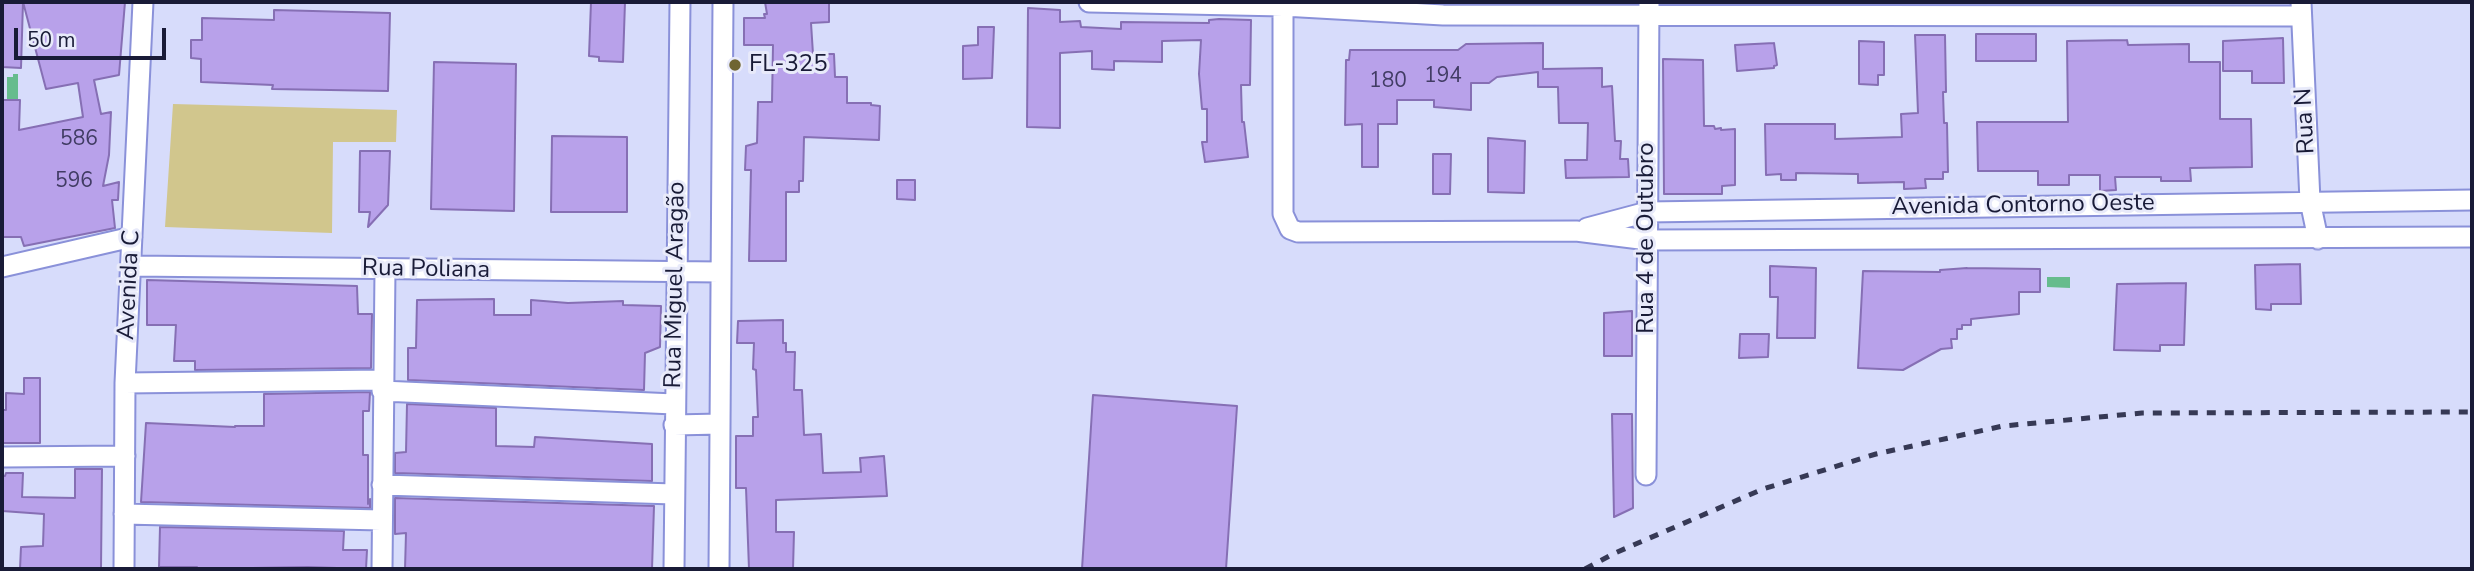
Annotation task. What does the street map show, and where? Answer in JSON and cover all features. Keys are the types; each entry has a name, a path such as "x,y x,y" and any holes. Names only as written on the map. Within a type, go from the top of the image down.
{"street":[{"name":"Avenida C","path":"124,569 125,383 143,2"},
{"name":"Rua Miguel Aragão","path":"674,569 680,2"},
{"name":"Rua Miguel Aragão","path":"719,569 723,2"},
{"path":"1089,2 1283,4 1443,15 1649,9 2301,9"},
{"name":"Avenida Contorno Oeste","path":"1283,4 1283,214 1290,229 1298,232 1576,231 1648,240 1952,241 2472,237"},
{"name":"Rua 4 de Outubro","path":"1646,475 1649,9"},
{"name":"Rua N","path":"2301,9 2309,201 2318,239"},
{"name":"Avenida Contorno Oeste","path":"1576,231 1647,212 2472,200"},
{"path":"1952,241 1953,207"},
{"path":"2,267 132,237"},
{"name":"Rua Poliana","path":"132,266 720,272"},
{"path":"382,569 385,269"},
{"path":"125,383 383,385 674,404"},
{"path":"674,425 720,424"},
{"path":"2,457 125,456"},
{"path":"382,485 674,494"},
{"path":"124,514 381,520"}],"shaded area":[{"path":"13,74 18,74 18,99 7,99 7,77 13,77"},
{"path":"173,104 397,110 396,142 333,142 332,233 165,227"},
{"path":"2047,277 2070,277 2070,288 2047,287"}],"building":[{"path":"2,2 23,2 21,68 2,67"},
{"path":"23,2 125,2 119,75 94,80 101,114 111,112 109,155 103,186 119,182 118,200 112,200 115,228 24,246 21,237 2,237 2,100 20,100 19,130 83,117 78,83 46,89"},
{"path":"591,2 625,2 623,62 599,61 599,57 589,56"},
{"path":"765,2 829,2 829,22 811,23 813,54 834,54 835,77 847,77 847,103 871,103 880,106 879,140 804,137 803,181 799,181 799,192 786,192 786,261 749,261 751,170 745,170 746,146 757,143 758,102 772,102 773,45 744,45 744,18 765,18"},
{"path":"1028,8 1060,10 1060,22 1080,21 1081,27 1121,29 1121,22 1209,23 1209,20 1219,19 1251,20 1250,85 1241,85 1242,122 1248,157 1205,162 1202,142 1207,142 1207,109 1202,109 1199,74 1201,40 1162,41 1162,62 1114,61 1114,70 1092,69 1092,51 1060,53 1060,128 1027,127"},
{"path":"274,10 390,13 388,91 272,89 273,85 201,82 201,59 191,58 191,40 202,40 202,18 274,20"},
{"path":"978,27 994,27 992,78 963,79 963,46 978,45"},
{"path":"1976,34 2036,34 2036,61 1976,61"},
{"path":"1915,35 1945,35 1946,92 1943,92 1948,172 1943,172 1943,179 1925,179 1926,188 1904,189 1904,182 1858,183 1858,174 1796,173 1796,180 1781,180 1781,174 1766,175 1765,124 1835,124 1835,139 1902,137 1901,114 1918,113"},
{"path":"2283,38 2284,83 2252,83 2252,71 2223,71 2223,41"},
{"path":"2127,40 2128,45 2189,44 2189,62 2220,62 2220,119 2251,119 2252,167 2190,168 2191,181 2161,181 2161,177 2115,177 2116,190 2100,191 2100,175 2069,175 2069,185 2038,185 2038,171 1978,171 1977,122 2068,122 2067,41"},
{"path":"1859,41 1884,42 1884,75 1878,75 1878,85 1859,84"},
{"path":"1543,43 1543,69 1602,68 1602,87 1612,86 1615,141 1621,141 1620,159 1628,159 1629,177 1566,178 1565,160 1587,160 1588,123 1559,123 1558,87 1538,87 1538,72 1497,77 1489,83 1471,83 1471,110 1434,107 1434,100 1397,100 1397,124 1378,124 1378,167 1362,167 1362,124 1345,125 1346,60 1349,60 1350,50 1458,50 1466,44"},
{"path":"1774,43 1777,65 1774,68 1737,71 1735,45"},
{"path":"1663,59 1703,60 1704,126 1714,126 1715,129 1721,130 1735,129 1735,185 1722,186 1722,194 1664,194"},
{"path":"434,62 516,64 514,211 431,209"},
{"path":"552,136 627,137 627,212 551,212"},
{"path":"1488,138 1525,141 1524,193 1488,192"},
{"path":"360,151 390,151 388,205 368,227 370,212 359,212"},
{"path":"1433,154 1451,154 1450,194 1433,194"},
{"path":"897,180 915,180 915,200 897,199"},
{"path":"2300,264 2301,304 2271,304 2271,310 2256,309 2255,265"},
{"path":"1770,266 1816,268 1815,338 1777,338 1778,297 1770,297"},
{"path":"1967,268 2040,269 2040,292 2019,292 2019,314 1971,319 1971,325 1962,325 1962,329 1957,329 1957,339 1951,339 1952,348 1941,349 1903,370 1858,368 1863,271 1940,272"},
{"path":"147,280 357,286 358,314 372,314 371,368 195,370 195,361 174,361 176,325 147,325"},
{"path":"2186,283 2184,345 2160,345 2160,351 2114,350 2117,284"},
{"path":"494,299 494,315 531,315 531,300 568,303 623,301 623,305 661,306 660,347 645,353 644,390 408,380 408,348 416,348 417,300"},
{"path":"1632,311 1632,356 1604,356 1604,313"},
{"path":"783,320 783,343 786,343 786,352 795,352 794,390 802,390 804,435 821,434 823,473 861,472 860,458 884,456 887,496 776,500 776,532 794,532 793,569 749,569 746,488 736,488 736,436 753,436 753,417 758,417 756,370 753,369 754,343 737,343 738,321"},
{"path":"1740,334 1769,334 1768,357 1739,358"},
{"path":"24,378 40,378 40,443 2,443 2,410 6,410 6,393 24,394"},
{"path":"370,392 369,411 363,411 363,455 368,455 370,508 141,502 146,423 264,426 264,394"},
{"path":"1093,395 1237,406 1226,569 1082,569"},
{"path":"407,404 496,408 496,446 534,447 535,437 652,444 652,481 395,473 395,453 406,452"},
{"path":"1612,414 1632,414 1633,508 1614,517"},
{"path":"75,469 102,469 101,569 20,569 21,547 43,546 44,514 2,511 2,476 6,473 23,473 22,497 75,498"},
{"path":"395,498 654,506 652,569 405,569 406,533 395,534"},
{"path":"160,527 344,531 343,550 367,550 366,569 159,567"}],"railway":[{"path":"1585,569 1615,553 1763,489 1876,454 2003,426 2142,413 2472,412"}],"place":[{"name":"FL-325","path":"735,65"}]}
